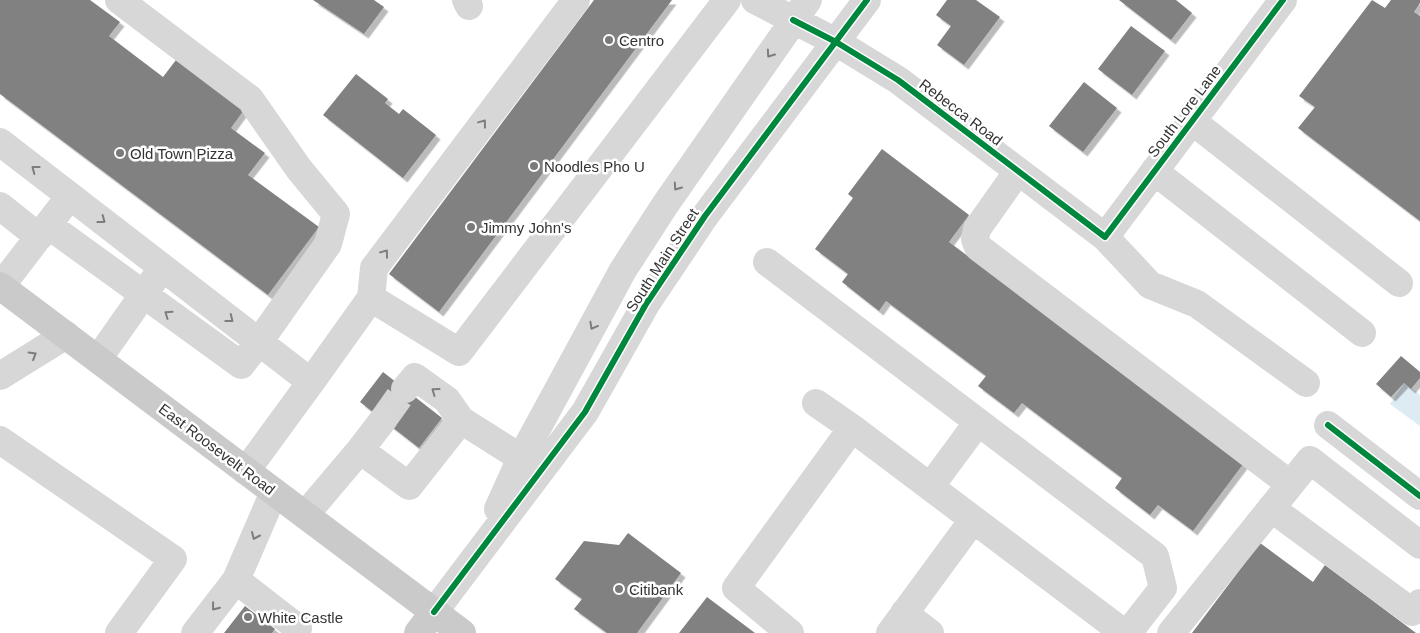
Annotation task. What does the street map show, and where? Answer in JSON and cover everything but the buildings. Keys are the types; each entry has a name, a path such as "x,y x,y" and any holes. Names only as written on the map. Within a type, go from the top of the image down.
{"main road":[{"name":"East Roosevelt Road","path":"0,286 305,516 426,622 462,633"}],"street":[{"path":"0,206 43,231 143,296 241,365 328,244 336,214 299,170 250,99 119,0"},
{"path":"246,471 371,298 374,268 576,0"},
{"path":"371,298 459,352 727,0"},
{"name":"Rebecca Road","path":"755,0 801,10 836,42 898,80 1105,237 1150,284 1197,304 1306,383"},
{"name":"South Main Street","path":"426,622 584,412 646,304 705,216 867,0"},
{"name":"South Lore Lane","path":"1105,237 1283,0"},
{"name":"South Main Street","path":"481,549 520,458 623,270 665,205 801,10"},
{"path":"1192,121 1399,283"},
{"path":"0,142 164,267 310,382"},
{"path":"1018,171 977,229 975,239 978,247 1290,484"},
{"path":"1154,171 1362,333"},
{"path":"0,286 70,196"},
{"path":"767,262 1155,556 1163,588 1128,633"},
{"path":"98,359 164,267"},
{"path":"0,376 66,335"},
{"path":"405,389 415,377 447,400 461,420 520,458"},
{"path":"816,403 852,428 1124,633"},
{"path":"305,516 383,420"},
{"path":"360,450 409,486 461,420"},
{"path":"930,487 978,422"},
{"path":"1328,425 1420,496"},
{"path":"790,633 736,588 852,428"},
{"path":"0,440 173,559 119,633"},
{"path":"1171,633 1310,460 1420,545"},
{"path":"195,633 236,580 274,492"},
{"path":"1271,508 1412,612 1420,602"},
{"path":"930,633 897,623 973,520"},
{"path":"236,580 298,628 295,633"}],"shaded area":[{"path":"1405,383 1420,395 1420,426 1390,404"}],"tunnel":[{"path":"383,420 405,389"}],"cycle path":[{"path":"434,612 585,412 646,304 705,216 867,0"},
{"path":"793,20 836,42 898,80 1105,237 1283,0"},
{"path":"1328,425 1420,496"}],"place":[{"name":"Centro","path":"609,40"},
{"name":"Old Town Pizza","path":"120,153"},
{"name":"Noodles Pho U","path":"534,166"},
{"name":"Jimmy John's","path":"471,227"},
{"name":"Citibank","path":"619,589"},
{"name":"White Castle","path":"248,617"}]}
